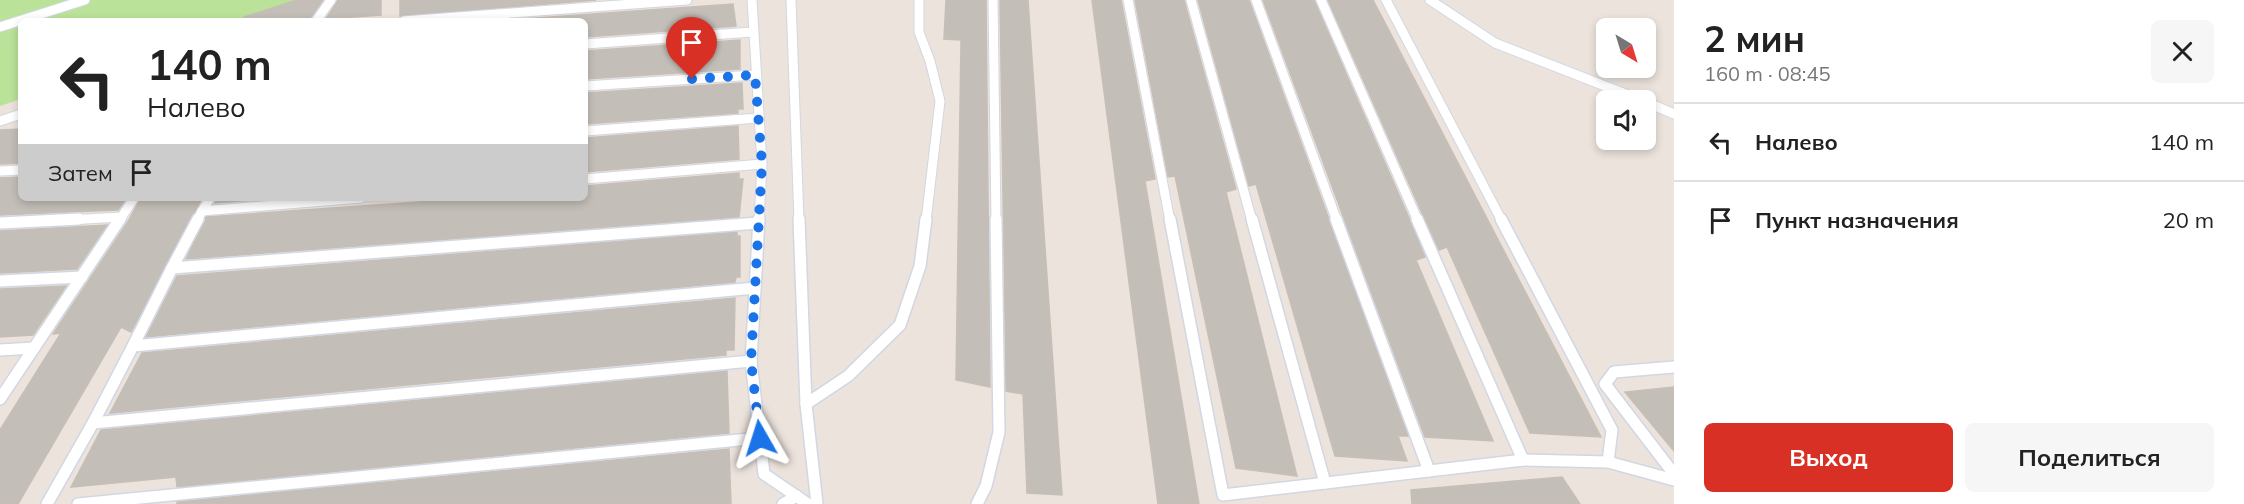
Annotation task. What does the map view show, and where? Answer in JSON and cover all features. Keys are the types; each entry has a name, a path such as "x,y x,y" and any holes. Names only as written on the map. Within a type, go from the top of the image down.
{"lane":[{"path":"28,18 85,0"},
{"path":"318,18 331,0"},
{"path":"444,18 687,0"},
{"path":"752,0 752,32 762,164 751,361 764,474 803,500"},
{"path":"791,0 806,404 817,504"},
{"path":"806,404 849,376 900,325 920,266 940,101 930,61 919,32 919,0"},
{"path":"977,504 986,486 999,432 993,0"},
{"path":"1128,0 1223,495 1523,460 1608,462 1674,480"},
{"path":"1191,0 1325,483"},
{"path":"1256,0 1429,471"},
{"path":"1321,0 1523,460"},
{"path":"1386,0 1612,430 1608,462"},
{"path":"1430,0 1496,43 1616,90"},
{"path":"0,27 18,21"},
{"path":"588,44 752,32"},
{"path":"588,86 755,75"},
{"path":"1656,106 1674,114"},
{"path":"0,121 18,117"},
{"path":"588,131 758,118"},
{"path":"588,179 762,164"},
{"path":"0,171 18,170"},
{"path":"0,399 132,201"},
{"path":"47,504 93,423 208,201"},
{"path":"202,211 324,201"},
{"path":"0,223 122,217"},
{"path":"172,268 758,223"},
{"path":"0,281 82,277"},
{"path":"133,346 755,288"},
{"path":"0,350 34,348"},
{"path":"93,423 751,361"},
{"path":"1674,367 1614,372 1605,384 1674,474"},
{"path":"78,504 760,438"},
{"path":"783,504 803,500"}],"green space":[{"path":"0,0 313,0 260,18 18,18 18,100 0,106"}],"building":[{"path":"297,0 323,0 310,18 244,17"},
{"path":"338,0 381,0 381,15 327,18"},
{"path":"400,0 596,0 400,16"},
{"path":"946,0 986,0 990,387 956,380 961,40 944,39"},
{"path":"1000,0 1028,0 1062,495 1027,493 1023,394 1006,391"},
{"path":"1092,0 1121,0 1155,179 1145,181 1199,504 1158,504"},
{"path":"1135,0 1184,0 1236,189 1226,192 1297,476 1236,468 1175,176 1168,177"},
{"path":"1198,0 1249,0 1408,436 1398,436 1407,461 1335,456 1256,184 1249,186"},
{"path":"1263,0 1314,0 1425,257 1416,260 1493,441 1425,437"},
{"path":"1328,0 1373,0 1601,437 1530,433 1447,247 1439,250"},
{"path":"733,4 736,26 588,37 588,18 537,18"},
{"path":"740,40 740,69 588,79 588,51"},
{"path":"742,83 743,109 738,109 738,113 588,124 588,93"},
{"path":"738,126 739,159 588,172 588,138"},
{"path":"18,129 18,163 0,164 0,130"},
{"path":"739,173 739,179 743,179 739,217 186,259 206,217 433,201 588,201 588,186"},
{"path":"18,177 18,201 124,201 118,210 0,215 0,178"},
{"path":"139,201 200,201 131,332 121,327 18,504 0,504 0,430 61,333 53,334"},
{"path":"216,201 240,201 215,203"},
{"path":"107,225 77,269 0,273 0,231"},
{"path":"737,232 737,236 740,236 740,277 736,277 735,282 146,337 177,276"},
{"path":"66,286 33,335 0,337 0,289"},
{"path":"735,298 734,350 726,350 726,355 110,413 142,353"},
{"path":"727,371 729,433 177,487 176,477 71,487 101,430"},
{"path":"1674,387 1674,451 1625,392"},
{"path":"729,449 731,504 177,504 177,502"},
{"path":"1562,477 1580,504 1412,504 1411,490"}],"route":[{"path":"692,79 755,75 762,164 751,361 760,438"}]}
